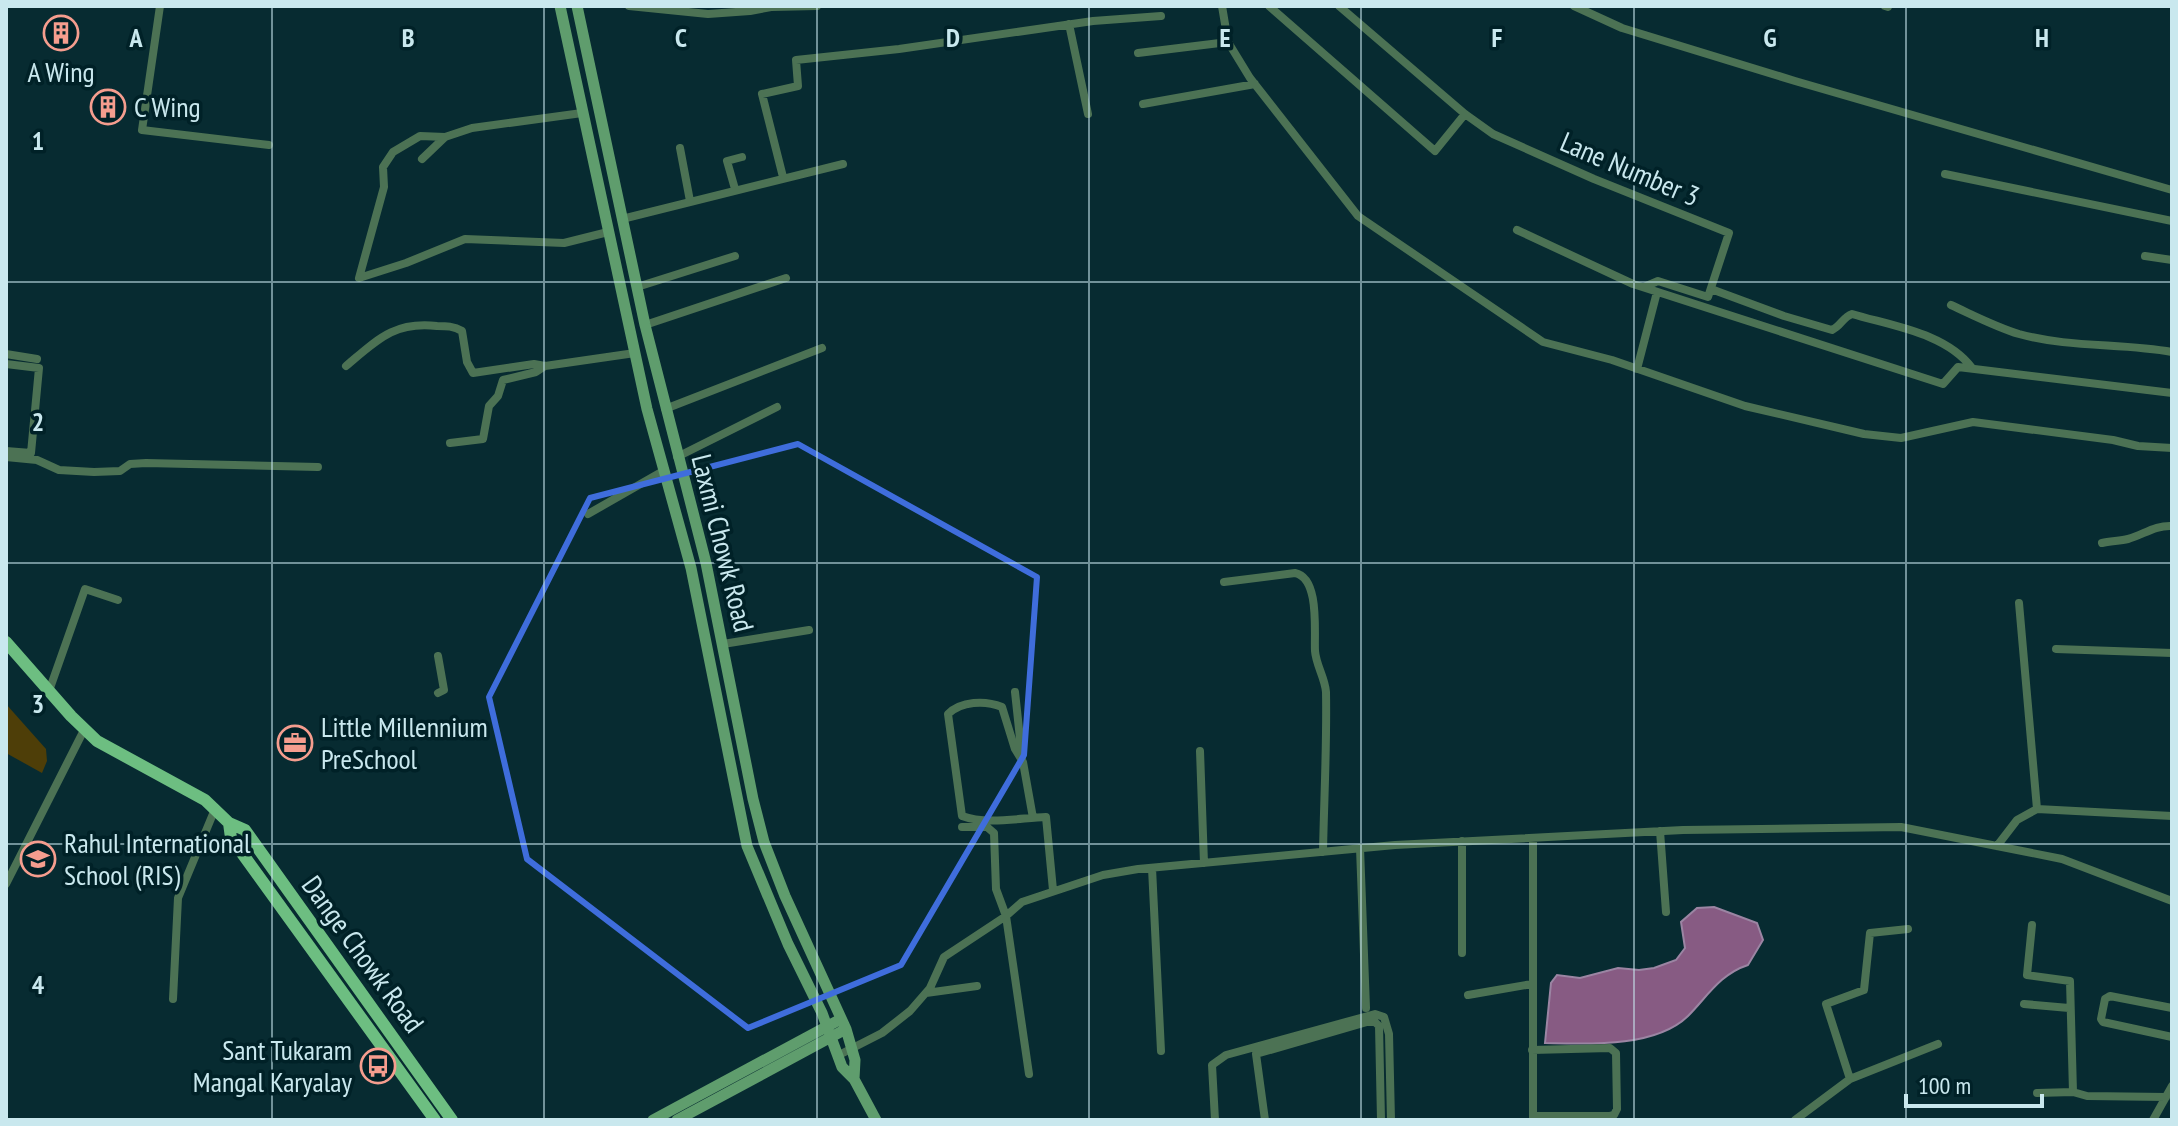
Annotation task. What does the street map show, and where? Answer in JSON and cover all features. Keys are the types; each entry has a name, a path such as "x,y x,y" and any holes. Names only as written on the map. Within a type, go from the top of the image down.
{"main road":[{"path":"560,8 577,8"},
{"name":"Laxmi Chowk Road","path":"560,8 635,353 691,568 747,846 842,1067 854,1079"},
{"name":"Laxmi Chowk Road","path":"577,8 645,325 706,563 764,842 853,1048 854,1079"},
{"path":"607,227 622,219"},
{"path":"658,448 674,444"},
{"name":"Dange Chowk Road","path":"6,642 84,730 113,750 205,800 229,823 245,830 452,1120"},
{"name":"Dange Chowk Road","path":"229,823 231,838 435,1120"},
{"path":"330,975 341,965"},
{"path":"677,1120 843,1024"},
{"path":"653,1120 829,1032"},
{"path":"854,1079 876,1120"}],"street":[{"path":"160,6 142,130 269,145"},
{"path":"629,6 708,14 817,6"},
{"path":"1222,6 1228,42 1255,84 1358,216 1543,342 1637,369 1745,406 1864,434 1901,438 1973,422 2138,446 2172,448"},
{"path":"1269,6 1435,151 1465,114 1339,6"},
{"path":"1574,6 1622,28 1766,73 2172,190"},
{"path":"783,177 762,94 798,86 796,60 899,49 1069,24 1161,16"},
{"path":"1069,24 1088,114"},
{"path":"1138,53 1228,42"},
{"path":"1143,104 1255,84"},
{"path":"582,113 472,128 445,137 420,136 393,152 383,167 384,187 359,278 465,239 564,243 607,227"},
{"name":"Lane Number 3","path":"1465,114 1493,134 1594,179 1729,233 1711,289"},
{"path":"422,159 445,137"},
{"path":"680,148 690,201"},
{"path":"735,189 727,160 742,157"},
{"path":"622,219 843,164"},
{"path":"1945,174 2172,221"},
{"path":"1517,230 1657,292 1943,384 1958,367 2172,393"},
{"path":"637,287 735,256"},
{"path":"2145,256 2172,260"},
{"path":"645,325 786,278"},
{"path":"1644,287 1658,281 1708,297 1711,289 1832,330 1852,314 1942,342 1961,354 1972,368"},
{"path":"1637,369 1657,292"},
{"path":"1951,305 2019,334 2108,348 2143,347 2172,352"},
{"path":"346,366 385,333 425,324 456,327 462,331 467,362 473,373 635,353"},
{"path":"665,409 822,348"},
{"path":"6,354 37,359"},
{"path":"6,364 39,368 31,453 6,451"},
{"path":"450,443 483,439 489,406 498,396 503,380 536,372 545,366"},
{"path":"677,457 777,407"},
{"path":"6,457 37,460 59,470 94,472 120,471 130,464 146,463 318,467"},
{"path":"588,514 665,470"},
{"path":"2102,543 2131,539 2140,533 2172,526"},
{"path":"1224,582 1295,573 1305,579 1314,605 1315,653 1326,688 1323,852"},
{"path":"49,691 85,589 118,600"},
{"path":"2019,603 2037,809"},
{"path":"723,644 809,630"},
{"path":"2056,649 2172,653"},
{"path":"438,656 444,690 438,693"},
{"path":"1015,692 1033,818"},
{"path":"1023,762 1015,749 1002,707 992,703 957,705 948,714 962,816 972,820 1046,817 1053,890"},
{"path":"6,884 84,730"},
{"path":"1200,751 1204,863"},
{"path":"173,999 178,898 215,809"},
{"path":"1997,846 2017,820 2037,809 2172,816"},
{"path":"962,827 992,829 996,889 1006,916 1029,1074"},
{"path":"837,1056 882,1033 910,1011 930,988 944,957 1022,902 1103,875 1152,868 1462,841 1660,831 1901,827 2062,859 2172,901"},
{"path":"1660,831 1666,912"},
{"path":"1532,1050 1613,1050 1616,1053 1617,1109 1614,1115 1533,1118 1532,1050 1532,984 1533,838"},
{"path":"1462,841 1462,953"},
{"path":"1360,848 1366,1008"},
{"path":"1152,868 1161,1051"},
{"path":"2032,925 2027,975 2081,982"},
{"path":"1850,1079 1826,1004 1864,990 1870,933 1908,929"},
{"path":"2070,981 2073,1092"},
{"path":"1468,995 1532,984"},
{"path":"925,993 977,986"},
{"path":"2172,1008 2110,996 2105,999 2101,1019 2103,1022 2172,1037"},
{"path":"2024,1004 2069,1008"},
{"path":"1215,1120 1212,1065 1226,1055 1375,1014 1384,1017 1389,1034 1391,1120"},
{"path":"1265,1120 1256,1054 1375,1022 1379,1026 1381,1120"},
{"path":"1795,1120 1850,1079 1938,1044"},
{"path":"2153,1120 2172,1086"},
{"path":"2037,1093 2166,1097"}],"highlighted area":[{"path":"798,444 1037,577 1024,755 901,965 748,1028 527,859 489,697 590,498"}],"shaded area":[{"path":"6,704 46,749 47,761 42,773 6,753"},
{"path":"1714,907 1757,923 1763,940 1748,965 1729,974 1688,1016 1658,1034 1639,1039 1545,1043 1551,983 1557,975 1580,978 1618,968 1654,968 1676,960 1685,948 1681,922 1697,908"}],"place":[{"name":"A Wing","path":"61,33"},
{"name":"C Wing","path":"108,107"},
{"name":"Little Millennium PreSchool","path":"295,743"},
{"name":"Rahul International School (RIS)","path":"38,859"},
{"name":"Sant Tukaram Mangal Karyalay","path":"378,1066"}]}
